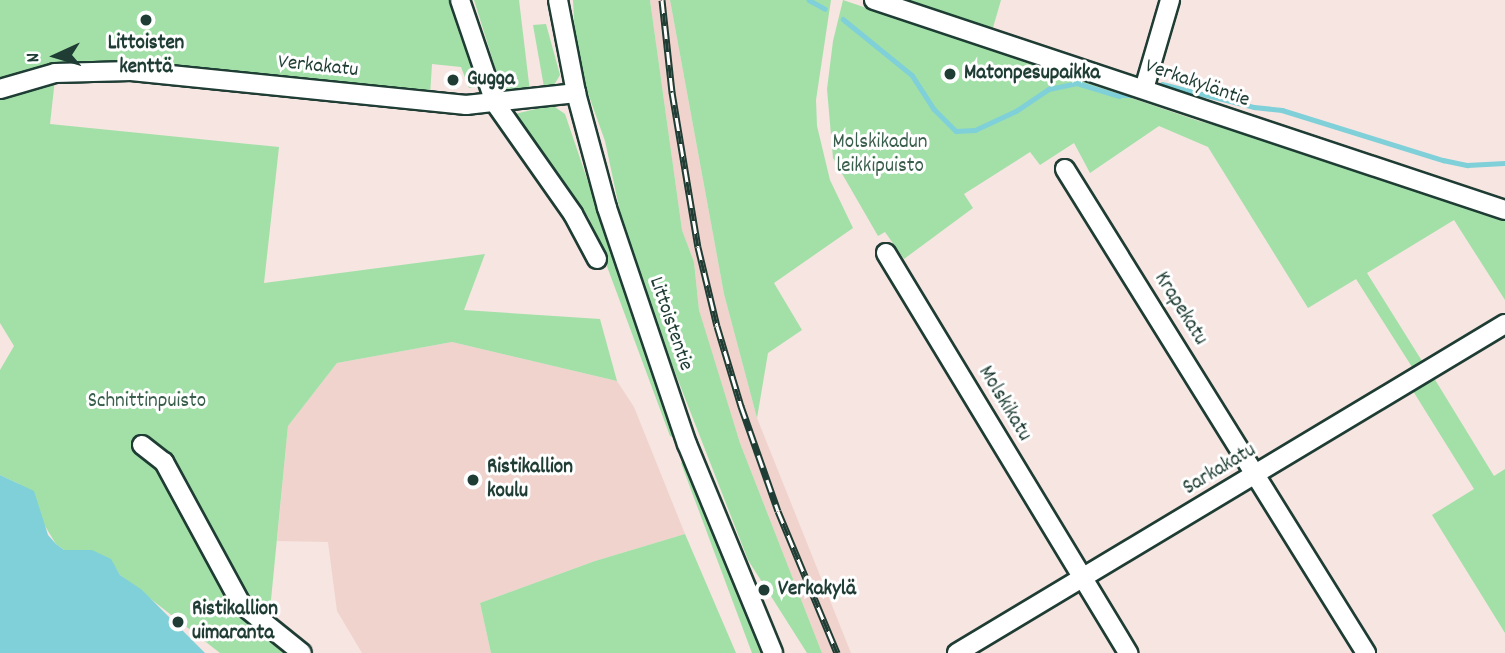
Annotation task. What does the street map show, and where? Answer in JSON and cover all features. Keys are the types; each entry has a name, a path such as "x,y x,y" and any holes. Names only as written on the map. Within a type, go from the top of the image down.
{"street":[{"path":"460,0 495,103 573,214 597,259"},
{"name":"Littoistentie","path":"558,0 576,93 607,208 687,444 772,653"},
{"name":"Verkakyläntie","path":"874,0 1505,210"},
{"path":"1144,89 1170,0"},
{"name":"Verkakatu","path":"0,89 55,73 131,71 466,105 576,93"},
{"name":"Krapekatu","path":"1065,169 1366,653"},
{"name":"Molskikatu","path":"886,253 1128,653"},
{"name":"Sarkakatu","path":"957,653 1505,324"},
{"path":"142,445 164,462 241,604 302,653"}],"shaded area":[{"path":"650,0 670,0 724,294 757,418 851,653 822,653 740,443 711,351 699,310 694,262 682,230"},
{"name":"Ristikallion koulu","path":"452,342 617,381 634,407 685,534 595,561 480,603 491,653 362,653 337,611 328,542 277,541 288,426 337,363"}],"green space":[{"name":"Schnittinpuisto","path":"0,0 451,0 460,36 482,86 469,88 461,67 432,64 430,96 56,68 21,74 27,85 55,79 50,124 279,147 264,283 485,254 464,310 600,319 617,381 452,342 337,363 288,426 270,610 290,653 220,653 120,575 110,559 64,550 56,544 19,484 0,475 0,370 14,346 0,323"},
{"path":"474,0 519,0 530,92 504,96"},
{"path":"573,0 650,0 682,230 694,262 699,310 740,443 822,653 807,653 748,560 629,254 605,141 584,82 575,38"},
{"path":"670,0 831,0 816,100 817,126 830,180 853,228 774,283 802,330 768,353 757,418 724,294"},
{"name":"Molskikadun leikkipuisto","path":"843,0 1199,121 1244,133 1488,213 1505,221 1505,300 1454,220 1367,273 1422,361 1412,367 1356,279 1308,308 1208,147 1159,126 1090,173 1074,143 1040,165 1030,152 964,194 973,208 904,259 885,232 878,236 833,158 827,89 833,41"},
{"path":"909,0 1001,0 992,31"},
{"path":"546,24 560,75 554,85 544,87 533,25"},
{"path":"552,105 565,114 675,438 670,436 589,218 515,114"},
{"path":"1434,378 1494,476 1505,469 1505,633 1432,515 1474,489 1413,391"},
{"path":"685,461 691,467 763,653 752,653 681,463"},
{"path":"685,534 736,653 491,653 480,603 595,561"}],"water":[{"path":"0,475 34,491 48,535 56,544 64,550 92,550 111,559 120,575 142,590 205,653 0,653"}],"waterway":[{"path":"809,0 825,9"},
{"path":"843,19 912,75 934,109 956,131 975,130 1016,111 1049,89 1077,83 1119,96 1134,96"},
{"path":"1162,84 1254,107 1282,110 1443,160 1467,165 1505,163"}],"railway":[{"path":"662,0 672,92 698,247 717,326 741,406 778,511 837,653"}],"place":[{"name":"Littoisten kenttä","path":"146,20"},
{"name":"Matonpesupaikka","path":"950,74"},
{"name":"Gugga","path":"453,80"},
{"name":"Ristikallion koulu","path":"473,480"},
{"name":"Verkakylä","path":"764,590"},
{"name":"Ristikallion uimaranta","path":"178,622"}]}
